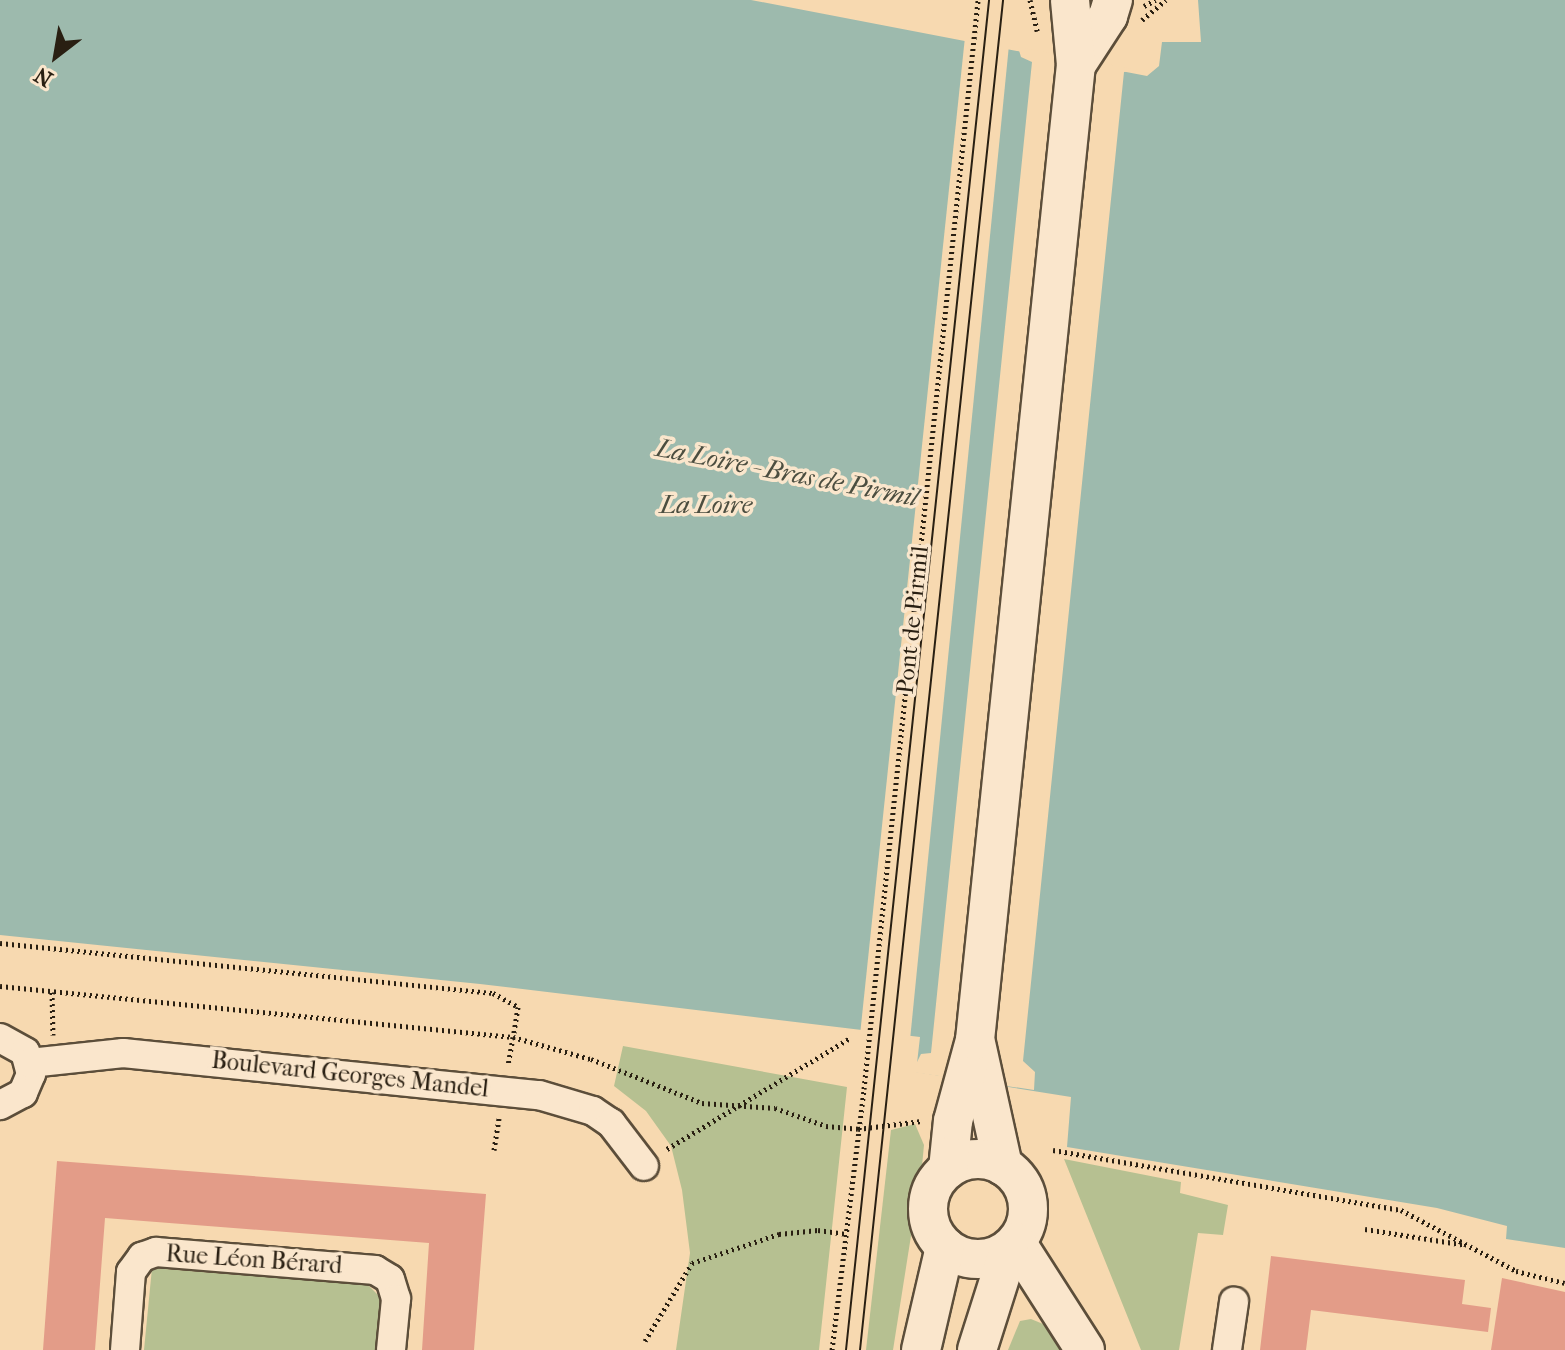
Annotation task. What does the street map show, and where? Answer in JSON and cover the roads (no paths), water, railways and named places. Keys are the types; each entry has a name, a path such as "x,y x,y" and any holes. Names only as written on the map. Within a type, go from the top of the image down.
{"main road":[{"path":"1012,1245 977,1260 945,1247 931,1227 928,1201 948,1169 953,1121 975,1040 1076,65 1070,0"},
{"path":"1076,65 1115,5"},
{"path":"975,1040 1003,1166"},
{"path":"948,1169 971,1159 1003,1166 1019,1181 1028,1201 1026,1223 1012,1245 977,1350"},
{"path":"1012,1245 1085,1350"},
{"path":"921,1350 945,1247"}],"street":[{"path":"0,1038 17,1044 42,1061 23,1093 0,1105"},
{"name":"Boulevard Georges Mandel","path":"42,1061 123,1053 504,1090 593,1111 628,1141 644,1166"},
{"name":"Rue Léon Bérard","path":"125,1350 131,1272 142,1257 156,1252 375,1270 390,1279 396,1299 391,1350"},
{"path":"1227,1350 1234,1302"}],"water":[{"name":"La Loire","path":"0,0 751,0 1147,76 1159,66 1162,42 1201,42 1198,0 1565,0 1565,1248 1506,1239 1507,1226 1437,1208 1067,1147 1071,1097 916,1072 920,1037 480,984 0,935"}],"tram line":[{"path":"846,1350 989,0"},
{"path":"860,1350 1003,0"}],"water label":[{"name":"La Loire - Bras de Pirmil","path":"787,473"}]}
